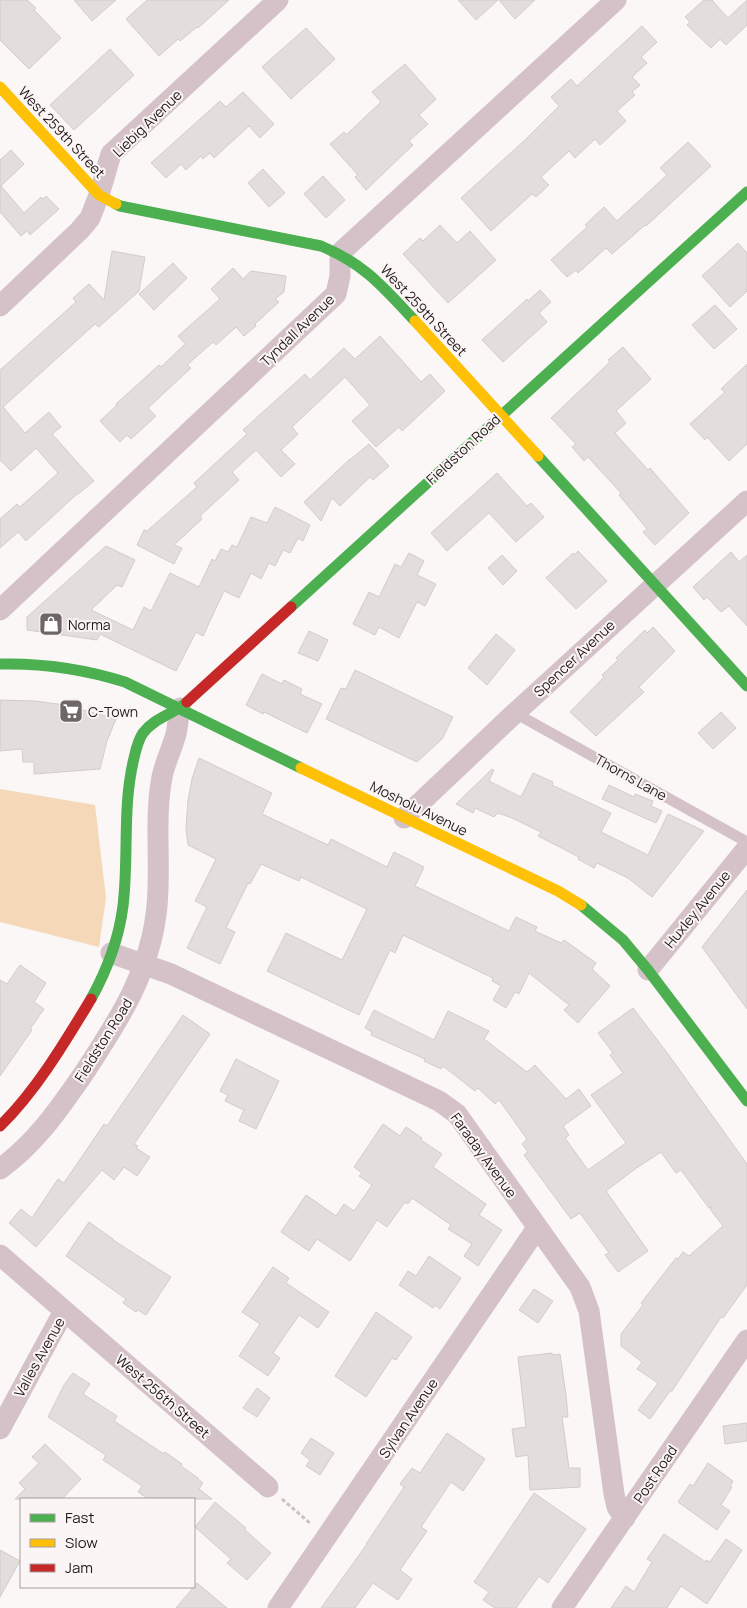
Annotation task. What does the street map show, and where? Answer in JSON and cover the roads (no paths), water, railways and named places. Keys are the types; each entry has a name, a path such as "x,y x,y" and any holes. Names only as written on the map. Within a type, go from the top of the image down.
{"street":[{"name":"Liebig Avenue","path":"0,306 80,230 90,218 112,154 278,0"},
{"path":"340,253 616,0"},
{"name":"West 259th Street","path":"0,88 99,195 120,206 321,246 340,253 359,265 376,279 747,686"},
{"name":"Fieldston Road","path":"0,1126 29,1094 88,1005 103,978 119,928 124,903 126,799 131,767 142,735 158,719 180,708 747,192"},
{"name":"Tyndall Avenue","path":"0,610 336,294 340,276 340,253"},
{"name":"Spencer Avenue","path":"404,818 515,713 747,500"},
{"name":"Mosholu Avenue","path":"0,664 50,665 80,669 125,682 558,891 602,921 623,940 648,970 747,1102"},
{"name":"Fieldston Road","path":"0,1170 34,1140 56,1115 117,1022 134,992 152,936 157,907 159,875 158,826 162,777 176,734 180,708"},
{"name":"Huxley Avenue","path":"648,970 747,848"},
{"name":"Faraday Avenue","path":"112,952 189,983 449,1107 457,1114 580,1287 589,1311 614,1494 617,1507 625,1518"},
{"name":"Sylvan Avenue","path":"278,1608 537,1228"},
{"name":"West 256th Street","path":"0,1255 268,1487"},
{"name":"Valles Avenue","path":"0,1428 64,1311"},
{"name":"Post Road","path":"562,1608 747,1340"}],"lane":[{"name":"Thorns Lane","path":"515,713 747,842"}],"place":[{"name":"Norma","path":"51,624"},
{"name":"C-Town","path":"71,711"}]}
